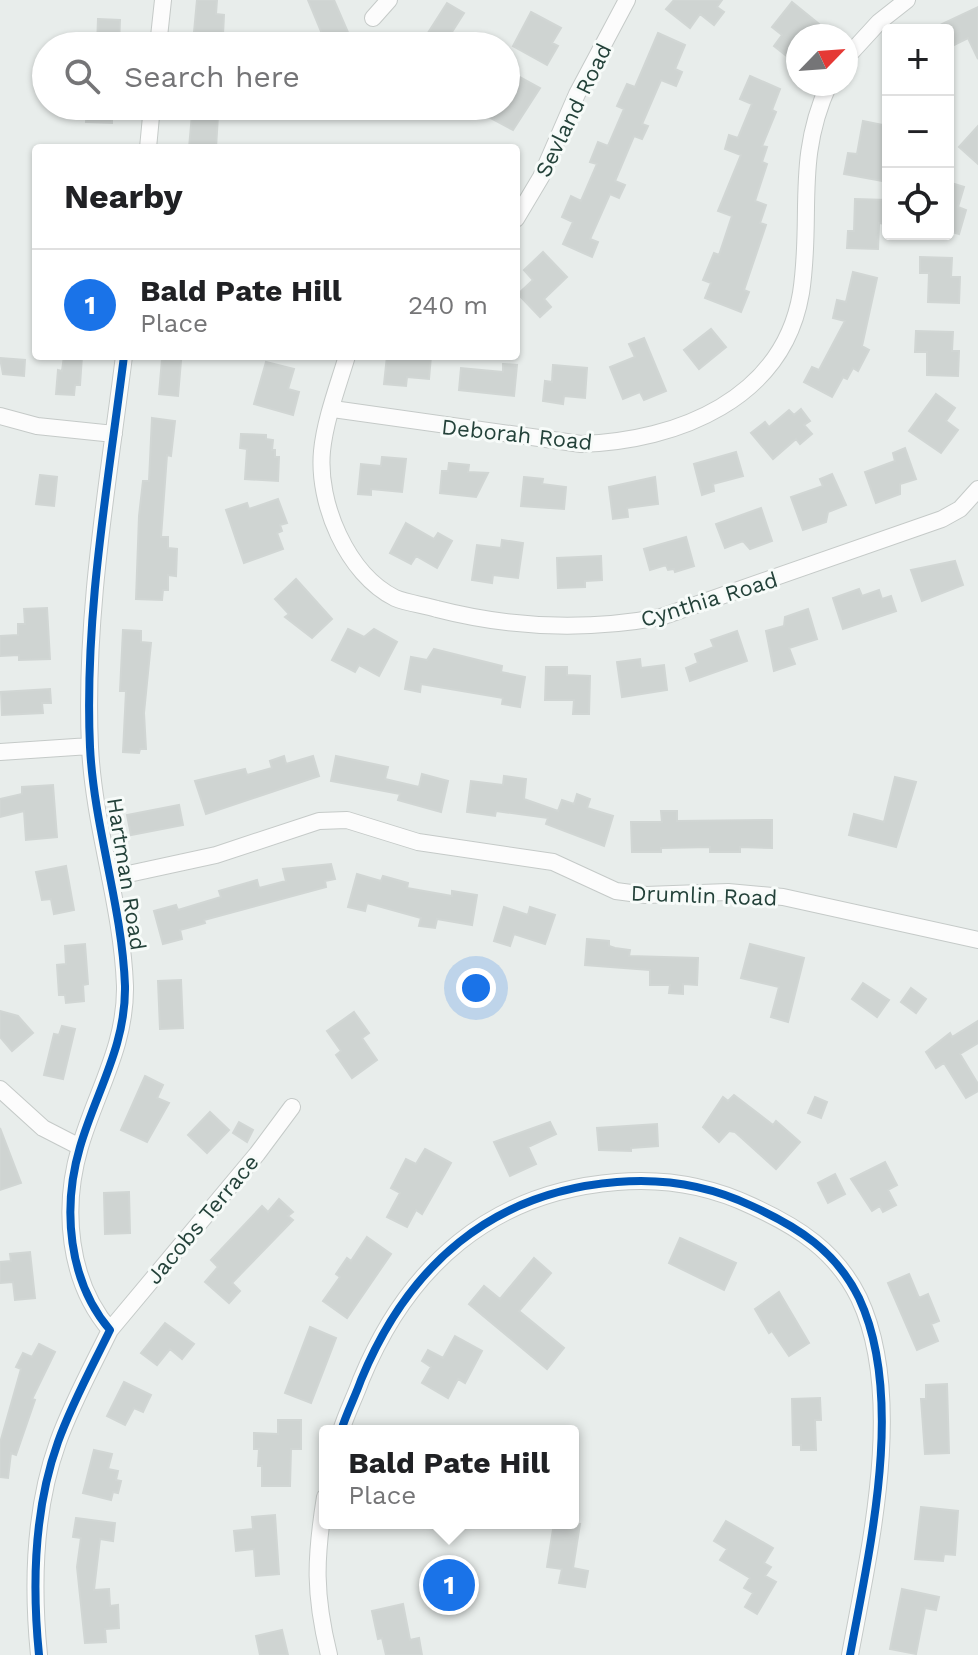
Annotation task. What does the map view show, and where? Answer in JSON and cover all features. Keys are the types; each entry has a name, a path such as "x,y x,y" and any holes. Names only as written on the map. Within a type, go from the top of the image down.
{"street":[{"path":"160,32 163,0"},
{"path":"373,18 389,0"},
{"name":"Sevland Road","path":"520,212 541,177 577,94 627,0"},
{"path":"858,45 879,22 907,0"},
{"name":"Deborah Road","path":"333,409 581,444 623,443 664,434 725,407 760,377 781,350 794,320 804,264 806,160 824,96"},
{"path":"148,144 151,120"},
{"name":"Hartman Road","path":"110,1330 95,1313 76,1263 70,1224 72,1185 80,1147 119,1044 125,988 110,878 99,827 90,746 93,642 123,360"},
{"path":"333,409 346,360"},
{"name":"Cynthia Road","path":"333,409 322,451 323,479 328,508 354,561 395,598 461,615 506,622 567,627 617,625 661,617 942,519 960,509 978,489"},
{"path":"0,416 37,426 114,434"},
{"path":"0,752 90,746"},
{"name":"Drumlin Road","path":"110,878 216,855 319,821 347,820 418,842 553,862 616,891 646,895 728,892 783,897 978,940"},
{"path":"0,1089 43,1128 80,1147"},
{"name":"Jacobs Terrace","path":"110,1330 257,1154 292,1107"},
{"path":"343,1425 371,1357 398,1306 471,1231 506,1210 553,1192 591,1184 659,1180 741,1200 789,1223 828,1251 858,1297 874,1340 879,1372 880,1444 874,1523 850,1655"},
{"path":"39,1655 33,1596 42,1507 57,1443 110,1330"},
{"path":"319,1529 315,1554 317,1608 329,1655"},
{"path":"842,1655 858,1612"}],"building":[{"path":"197,0 217,0 216,14 224,15 223,32 194,32"},
{"path":"308,0 334,0 348,32 321,32"},
{"path":"674,0 722,0 717,7 724,12 714,25 700,14 690,28 666,9"},
{"path":"792,2 819,24 786,24 786,56 774,46 782,35 772,27"},
{"path":"447,3 464,13 452,32 429,32"},
{"path":"978,7 978,59 968,38 954,45 954,24 942,24"},
{"path":"531,12 561,28 552,43 558,46 547,65 520,50 520,33"},
{"path":"98,19 120,20 120,32 98,32"},
{"path":"658,33 685,45 675,69 682,72 676,86 661,80 642,124 648,126 642,139 634,136 615,181 625,185 619,198 610,194 590,239 598,242 592,257 563,244 573,222 562,217 571,196 581,201 597,164 590,162 598,142 608,146 624,109 617,106 627,84 635,87"},
{"path":"750,76 780,89 772,110 776,112 762,146 767,147 762,162 767,164 755,201 766,205 760,223 766,225 744,290 749,292 741,312 705,298 711,283 703,280 714,253 719,255 732,216 718,211 741,155 725,149 729,135 738,138 752,104 740,99"},
{"path":"520,77 540,88 520,119"},
{"path":"86,120 112,120 112,123"},
{"path":"191,120 218,120 216,144 189,144"},
{"path":"494,120 519,120 513,130"},
{"path":"863,121 882,125 882,181 844,174 848,153 857,154"},
{"path":"978,126 978,164 959,147"},
{"path":"954,184 964,187 958,207 966,210 959,234 954,233"},
{"path":"855,199 882,200 878,249 847,248 848,231 854,231"},
{"path":"543,252 567,277 544,299 551,307 540,317 520,296 520,292 533,280 524,270"},
{"path":"920,257 952,258 951,277 960,277 959,303 928,302 929,273 920,273"},
{"path":"853,272 877,278 862,346 869,350 858,371 853,368 847,379 843,377 832,397 804,382 812,367 819,370 845,321 833,318 837,300 846,302"},
{"path":"711,329 726,347 699,369 684,350"},
{"path":"916,331 953,332 952,351 959,351 958,376 927,375 927,352 915,352"},
{"path":"644,338 666,391 644,400 640,392 623,399 610,367 635,357 629,344"},
{"path":"0,358 25,360 24,376 3,374"},
{"path":"63,360 82,360 80,385 75,385 74,395 56,394 58,370 62,371"},
{"path":"162,360 181,361 178,396 159,394"},
{"path":"387,360 431,360 429,379 407,377 406,386 384,384"},
{"path":"266,362 294,369 288,389 299,392 293,415 254,404"},
{"path":"503,364 517,365 514,396 459,390 461,368 503,372"},
{"path":"553,365 587,368 585,398 564,396 563,404 543,401 545,381 552,382"},
{"path":"936,394 955,408 946,421 958,430 941,453 909,431"},
{"path":"801,409 810,421 804,425 812,434 800,444 796,439 773,459 751,433 765,422 769,427 789,410 794,415"},
{"path":"152,418 175,421 171,456 167,455 161,537 168,537 168,548 177,549 176,576 168,575 168,590 163,590 162,600 136,599 139,516 143,481 149,481"},
{"path":"241,434 266,435 266,439 273,440 272,450 275,450 275,457 279,457 278,481 245,479 247,449 240,448"},
{"path":"905,448 916,479 900,484 900,494 876,503 865,472 895,461 893,453"},
{"path":"736,452 743,476 713,484 714,491 702,495 694,464"},
{"path":"382,457 406,459 402,492 371,489 371,495 358,494 361,464 381,466"},
{"path":"449,463 469,465 468,472 488,473 476,497 440,493 442,471 448,471"},
{"path":"832,474 846,505 828,512 826,522 803,530 791,497 823,486 820,479"},
{"path":"40,475 57,477 54,506 36,504"},
{"path":"524,477 543,479 542,484 566,487 564,509 521,506"},
{"path":"655,477 658,504 627,508 628,517 613,519 609,487"},
{"path":"278,499 287,523 280,525 282,531 277,533 283,549 244,563 226,510 247,503 249,509"},
{"path":"761,508 772,541 750,549 743,541 725,548 716,524"},
{"path":"406,523 434,539 438,533 452,541 437,568 416,556 411,564 390,553"},
{"path":"686,537 694,566 675,572 674,569 668,570 666,565 650,570 644,549"},
{"path":"502,540 523,543 518,578 493,575 492,583 472,580 477,545 501,548"},
{"path":"601,556 602,580 585,581 585,587 558,588 557,558"},
{"path":"955,561 963,585 922,601 911,570"},
{"path":"296,579 332,619 312,638 285,617 289,614 275,599"},
{"path":"859,589 862,596 879,590 882,599 891,596 896,611 843,629 833,598"},
{"path":"47,608 50,659 19,660 19,655 0,656 0,636 18,635 18,624 25,624 24,609"},
{"path":"808,609 817,639 789,648 795,664 774,671 766,631 784,626 785,617"},
{"path":"348,629 364,637 374,629 397,642 379,676 359,665 355,672 332,660"},
{"path":"123,630 141,631 141,642 151,643 144,713 146,749 140,749 139,753 123,752 126,691 120,691"},
{"path":"737,631 747,661 690,681 686,668 698,663 695,654 714,647 711,640"},
{"path":"434,649 502,666 501,672 525,677 520,707 502,704 503,698 421,684 420,692 405,689 411,657 427,660"},
{"path":"640,659 641,668 664,665 667,690 622,697 617,662"},
{"path":"546,667 567,667 567,675 590,676 589,714 573,714 574,700 545,700"},
{"path":"50,689 51,703 42,703 43,713 2,715 1,692"},
{"path":"284,756 286,764 313,756 319,776 206,814 195,781 245,769 247,775 272,768 270,761"},
{"path":"336,756 388,767 385,779 419,787 422,774 448,781 441,812 398,800 400,794 331,781"},
{"path":"504,776 526,779 524,799 558,811 562,800 574,804 577,794 590,799 587,808 613,816 604,846 546,824 548,818 496,811 495,816 467,812 471,781 503,785"},
{"path":"895,777 916,782 896,847 849,835 854,814 884,822"},
{"path":"53,785 57,837 26,840 24,811 0,817 0,799 22,794 22,787"},
{"path":"179,805 183,825 131,835 127,815"},
{"path":"661,811 677,811 677,821 772,820 772,848 740,847 740,852 710,852 710,847 661,848 661,852 632,852 631,822 662,822"},
{"path":"331,864 335,879 325,881 326,887 204,920 205,923 180,930 182,939 163,944 154,911 176,905 178,910 221,897 219,891 257,880 259,888 286,881 283,869"},
{"path":"66,866 74,910 54,914 51,899 42,900 36,872"},
{"path":"357,874 381,881 383,876 408,883 407,888 452,896 452,891 477,895 472,925 437,919 435,928 419,926 421,918 367,903 365,911 348,907"},
{"path":"504,907 528,915 530,907 555,915 545,944 514,934 510,946 494,941"},
{"path":"587,939 609,941 609,946 630,950 629,956 698,958 697,985 683,984 683,994 669,993 670,985 650,985 650,970 585,965"},
{"path":"85,944 88,984 83,985 84,1001 66,1003 65,995 59,995 57,965 66,964 65,946"},
{"path":"750,944 804,958 788,1022 771,1017 779,987 741,978"},
{"path":"181,980 183,1028 160,1029 158,981"},
{"path":"863,983 889,1000 877,1017 852,999"},
{"path":"911,988 926,999 916,1013 901,1002"},
{"path":"0,1011 18,1016 33,1033 12,1051 0,1037"},
{"path":"354,1012 369,1033 362,1038 377,1060 352,1078 336,1055 341,1051 327,1031"},
{"path":"978,1021 978,1043 960,1054 978,1084 978,1091 966,1098 944,1063 936,1068 926,1052 950,1033 952,1037"},
{"path":"62,1026 75,1029 63,1079 44,1075 54,1034 59,1035"},
{"path":"145,1076 163,1085 157,1098 169,1103 147,1142 121,1130"},
{"path":"734,1095 773,1125 776,1121 800,1142 776,1169 735,1132 729,1131 719,1142 703,1127 723,1097 728,1101"},
{"path":"815,1097 827,1102 821,1118 808,1113"},
{"path":"210,1112 229,1130 207,1153 188,1135"},
{"path":"239,1122 253,1130 247,1142 233,1133"},
{"path":"550,1122 556,1134 528,1147 536,1164 510,1176 494,1142"},
{"path":"657,1124 658,1146 631,1148 631,1151 599,1150 597,1128"},
{"path":"0,1128 21,1183 0,1190"},
{"path":"425,1149 451,1163 422,1214 416,1210 407,1227 387,1217 400,1193 391,1188 406,1159 416,1164"},
{"path":"885,1162 897,1185 888,1190 896,1205 883,1212 880,1206 872,1211 851,1179"},
{"path":"835,1174 845,1194 828,1203 818,1183"},
{"path":"129,1192 130,1233 105,1234 104,1193"},
{"path":"279,1199 293,1212 288,1216 293,1220 232,1283 240,1291 229,1303 205,1282 218,1267 211,1260 262,1206 268,1212"},
{"path":"367,1237 391,1254 347,1318 323,1301 340,1277 336,1274 347,1258 351,1261"},
{"path":"680,1238 736,1263 724,1290 669,1263"},
{"path":"30,1252 35,1298 15,1300 13,1282 0,1283 0,1262 11,1261 10,1254"},
{"path":"534,1258 551,1273 519,1311 564,1348 547,1369 469,1304 484,1286 500,1299"},
{"path":"909,1274 919,1298 928,1294 939,1321 931,1324 938,1341 917,1350 888,1283"},
{"path":"779,1292 809,1343 789,1356 772,1331 769,1333 755,1309"},
{"path":"165,1323 194,1344 182,1359 170,1349 157,1365 141,1353"},
{"path":"310,1327 336,1338 311,1403 285,1393"},
{"path":"455,1336 482,1351 465,1383 458,1379 448,1398 422,1383 431,1367 422,1361 428,1350 443,1358"},
{"path":"39,1344 55,1352 32,1399 35,1400 16,1455 11,1453 8,1478 0,1477 0,1443 21,1369 16,1367 23,1353 32,1357"},
{"path":"124,1382 151,1395 143,1412 134,1408 125,1425 107,1416"},
{"path":"947,1384 949,1453 925,1454 921,1399 926,1399 926,1385"},
{"path":"820,1398 821,1420 815,1420 816,1450 801,1450 801,1445 793,1445 792,1399"},
{"path":"278,1420 301,1420 301,1449 291,1449 290,1486 262,1486 262,1466 258,1466 259,1449 254,1449 254,1433 278,1434"},
{"path":"94,1450 112,1454 108,1469 118,1471 116,1480 121,1481 118,1493 113,1492 111,1500 83,1493"},
{"path":"921,1507 958,1511 955,1555 944,1554 943,1561 915,1559"},
{"path":"275,1515 279,1574 256,1576 254,1549 236,1551 234,1531 253,1529 252,1517"},
{"path":"76,1518 115,1523 113,1541 100,1539 94,1590 109,1589 110,1606 118,1605 119,1628 105,1629 106,1642 85,1643 77,1567 81,1538 73,1537"},
{"path":"726,1521 773,1548 764,1563 771,1567 765,1576 776,1582 757,1614 745,1607 753,1593 744,1588 750,1578 720,1560 727,1549 714,1541"},
{"path":"580,1524 573,1568 588,1571 585,1587 559,1583 562,1569 547,1567 553,1529 579,1529"},
{"path":"902,1589 939,1597 936,1610 925,1608 916,1654 890,1649"},
{"path":"403,1604 410,1640 419,1638 422,1655 386,1655 382,1638 378,1639 372,1611"},
{"path":"282,1630 288,1655 260,1655 256,1636"}],"cycle path":[{"path":"39,1655 36,1575 44,1494 64,1428 110,1330 96,1311 77,1267 72,1243 71,1194 80,1147 109,1068 124,1008 119,926 93,777 89,698 94,600 123,360"},
{"path":"343,1425 380,1339 403,1302 429,1270 459,1242 493,1219 530,1201 572,1189 635,1181 703,1189 752,1206 800,1232 839,1267 859,1298 873,1338 880,1381 882,1427 879,1475 874,1523 850,1655"}],"place":[{"name":"Bald Pate Hill","path":"449,1585"}]}
